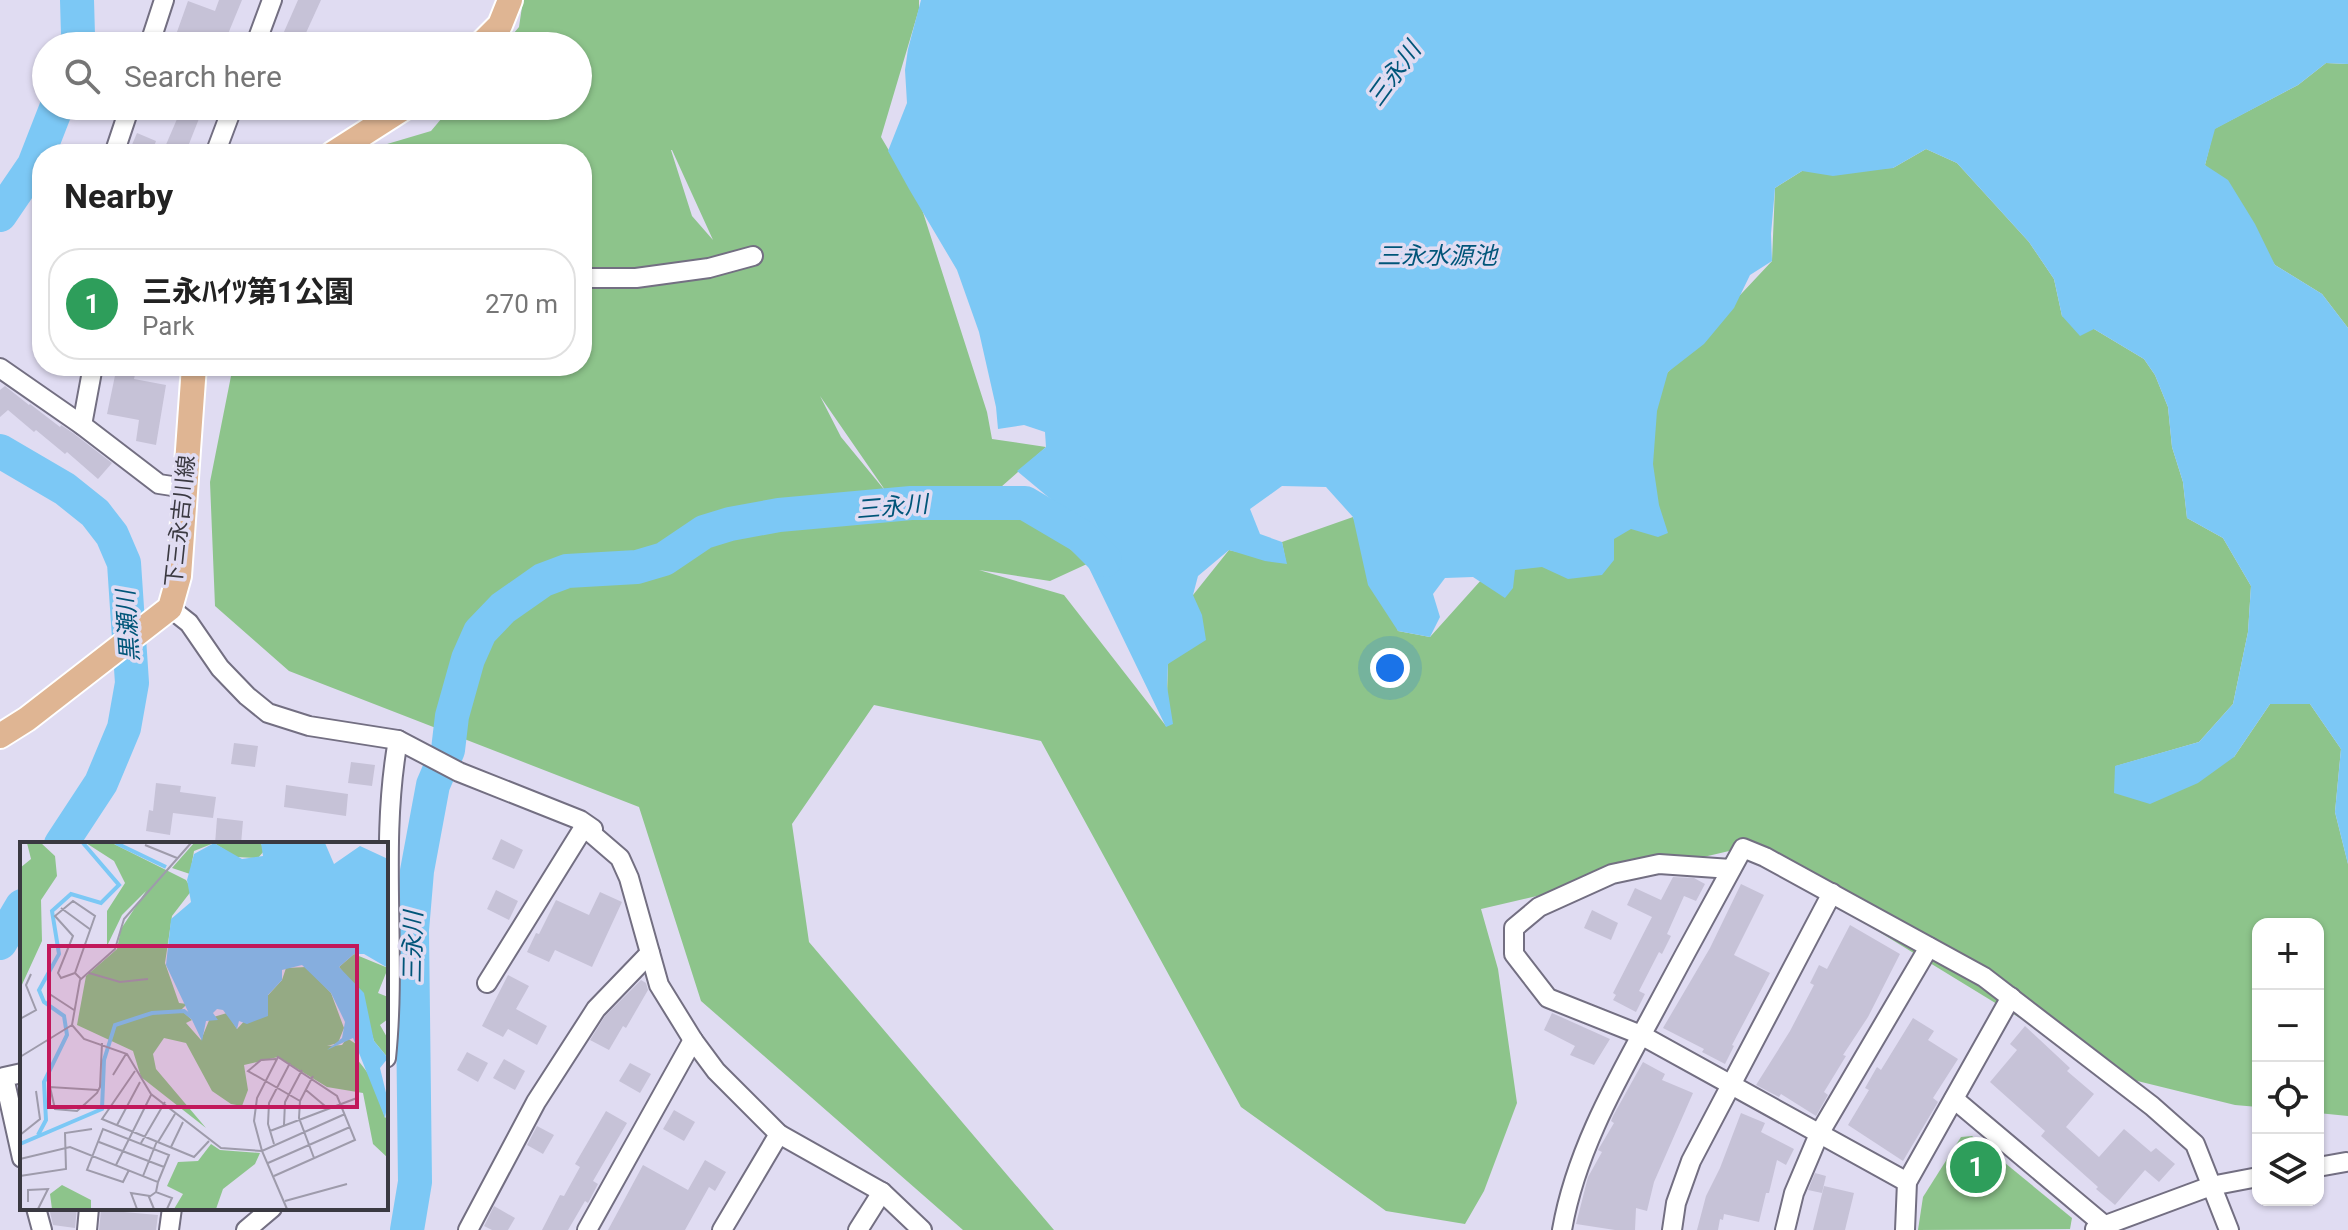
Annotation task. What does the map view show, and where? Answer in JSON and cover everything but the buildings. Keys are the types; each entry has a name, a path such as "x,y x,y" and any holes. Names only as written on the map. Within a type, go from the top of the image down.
{"main road":[{"path":"493,32 500,25 510,0"},
{"path":"348,144 385,120"},
{"name":"下三永吉川線","path":"0,736 27,719 165,612 179,576 193,376"}],"street":[{"path":"154,32 164,0"},
{"path":"260,32 272,0"},
{"path":"117,144 125,120"},
{"path":"219,144 228,120"},
{"path":"592,278 636,278 709,268 753,256"},
{"path":"0,368 159,484 185,488"},
{"path":"82,425 91,376"},
{"path":"165,612 189,623 220,668 268,713 309,726 398,740 459,772 580,820 595,830 584,827"},
{"path":"388,1032 392,771 398,740"},
{"path":"584,827 620,858 629,878 659,985 716,1071 779,1134 882,1192 922,1230"},
{"path":"487,983 584,827"},
{"path":"1562,1230 1580,1162 1617,1078 1743,848 1765,857 1984,977 2152,1106 2195,1144 2229,1230"},
{"path":"1731,869 1659,864 1612,874 1539,907 1514,928 1514,954 1548,998 1641,1035 1907,1182"},
{"path":"1672,1230 1676,1203 1691,1161 1832,893"},
{"path":"1785,1230 1794,1193 1819,1134 1929,947"},
{"path":"468,1230 536,1102 596,1009 650,953"},
{"path":"1905,1230 1907,1182 2011,997"},
{"path":"587,1230 693,1040"},
{"path":"20,1073 4,1077 20,1149"},
{"path":"1954,1099 2098,1227 2211,1186 2252,1178"},
{"path":"722,1230 779,1134"},
{"path":"2324,1166 2346,1162"},
{"path":"858,1230 882,1192"},
{"path":"37,1210 42,1230"},
{"path":"87,1230 89,1210"},
{"path":"169,1230 172,1210"},
{"path":"246,1230 270,1210"}],"green space":[{"path":"523,0 919,0 919,9 881,137 920,203 987,412 992,439 1046,447 1001,487 1087,564 1050,581 979,570 1064,595 1166,726 1168,664 1193,595 1229,550 1286,563 1282,542 1353,517 1398,631 1430,637 1772,261 1775,188 1802,171 1893,168 1926,149 1957,163 2029,242 2054,279 2062,316 2094,329 2144,359 2155,375 2168,407 2172,447 2183,482 2187,518 2223,538 2251,586 2248,632 2233,704 2199,742 2116,766 2234,757 2270,704 2310,704 2341,749 2335,812 2348,864 2348,1116 2324,1114 2324,918 2252,918 2252,1106 2235,1105 2113,1075 1742,848 1481,909 1498,969 1517,1103 1484,1191 1465,1224 1386,1211 1241,1107 1041,741 874,705 792,824 809,942 1054,1230 963,1230 701,1001 639,807 289,671 215,606 210,482 231,376 592,376 592,144 387,144 431,131 440,120 592,120 592,32 515,32 519,27","holes":["671,150 672,150 713,240 692,216","820,396 887,493 841,437"]},
{"path":"2326,63 2348,64 2348,328 2322,294 2275,265 2205,165 2214,129 2298,85"},
{"path":"1972,1136 2072,1218 2070,1229 1918,1230 1923,1197 1961,1137"}],"water":[{"name":"三永水源池","path":"921,0 2348,0 2348,64 2326,63 2298,85 2215,129 2205,165 2228,180 2275,265 2322,294 2348,328 2348,864 2335,812 2341,749 2310,704 2270,704 2234,757 2198,783 2150,804 2114,793 2115,766 2199,742 2233,704 2248,632 2251,586 2223,538 2187,518 2183,482 2172,447 2168,407 2155,375 2144,359 2094,329 2080,336 2062,316 2054,279 2029,242 1957,163 1926,149 1893,168 1833,176 1802,171 1775,188 1772,261 1750,275 1734,308 1704,344 1668,372 1657,411 1653,464 1659,505 1668,533 1658,537 1631,529 1614,539 1614,560 1602,575 1568,579 1542,567 1515,570 1513,588 1505,598 1473,577 1445,578 1433,594 1440,617 1430,637 1398,631 1368,585 1353,517 1326,487 1282,486 1250,509 1260,534 1282,542 1287,564 1229,550 1198,576 1193,595 1202,615 1206,640 1168,664 1167,686 1173,724 1166,727 1059,506 1017,471 1046,447 1045,432 1024,425 998,429 979,332 957,270 888,151 907,103 905,70"}],"waterway":[{"name":"黒瀬川","path":"77,0 78,32"},
{"name":"黒瀬川","path":"42,144 52,120"},
{"name":"黒瀬川","path":"0,215 32,168"},
{"name":"黒瀬川","path":"0,451 65,489 95,513 112,535 124,563 132,683 124,728 101,783 62,842"},
{"name":"三永川","path":"407,1230 415,1182 412,930 417,871 433,785 448,750 452,716 468,659 480,632 503,608 543,580 567,571 637,567 664,559 704,532 730,524 779,515 911,503 1025,503 1081,536 1105,560"},
{"name":"黒瀬川","path":"0,943 20,909"}],"place":[{"name":"三永ﾊｲﾂ第1公園","path":"1976,1167"}]}
